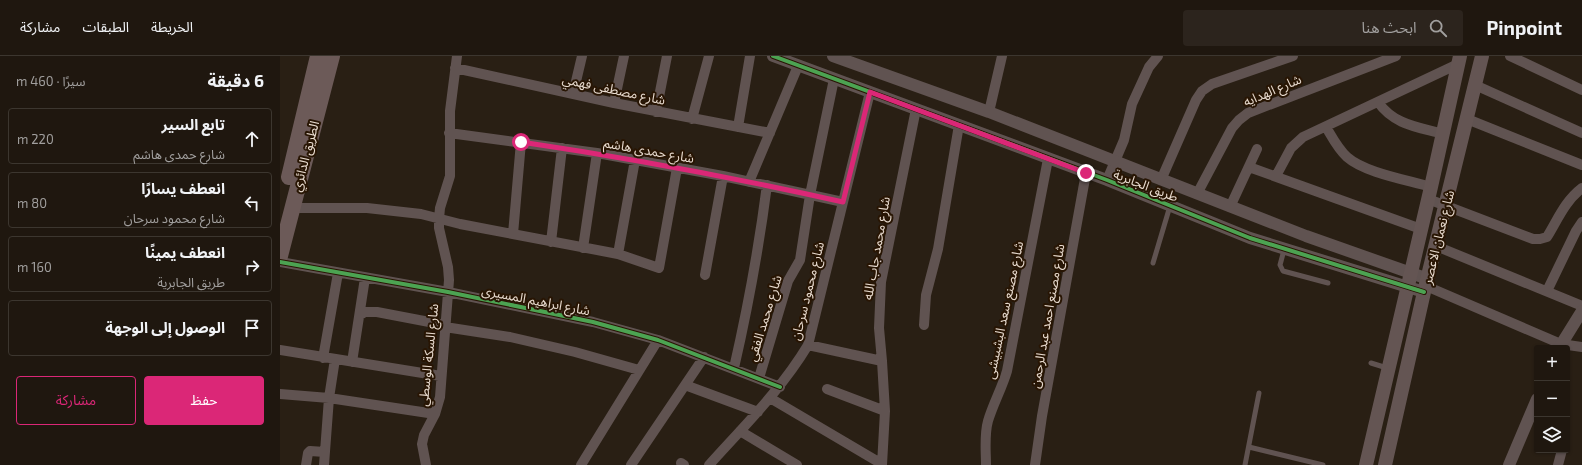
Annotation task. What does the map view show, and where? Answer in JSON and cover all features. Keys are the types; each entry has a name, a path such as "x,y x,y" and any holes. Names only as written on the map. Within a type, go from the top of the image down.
{"highway":[{"name":"الطريق الدائري","path":"280,256 286,209 318,56"},
{"name":"الطريق الدائري","path":"286,209 332,56"}],"main road":[{"name":"شارع نعمان الاعصر","path":"1385,465 1426,286 1482,56"},
{"name":"شارع نعمان الاعصر","path":"1366,465 1436,168 1459,60"},
{"path":"1436,168 1453,173"}],"street":[{"name":"شارع السكة الوسطي","path":"426,465 422,444 424,435 435,414 440,397 449,280 448,267 441,239 439,219 440,208 450,176 449,133 452,90 457,56"},
{"path":"573,94 582,56"},
{"path":"614,103 624,56"},
{"path":"656,112 667,56"},
{"path":"692,118 709,56"},
{"path":"738,127 750,56"},
{"name":"طريق الجابرية","path":"773,56 959,125 1048,160 1107,180 1250,238 1285,249 1409,280"},
{"name":"طريق الجابرية","path":"833,56 847,58 989,112 1426,286"},
{"path":"989,112 1002,56"},
{"path":"1107,180 1124,140 1132,104 1149,67 1158,56"},
{"path":"1161,180 1196,100 1202,91 1212,84 1293,56"},
{"name":"شارع الهدايه","path":"1197,194 1232,128 1248,113 1396,56"},
{"path":"1510,56 1582,90"},
{"path":"1276,176 1287,154 1297,142 1459,60"},
{"path":"749,182 798,66"},
{"name":"شارع مصطفى فهمي","path":"455,68 656,112 770,133"},
{"name":"شارع محمد الفقي","path":"759,378 788,281 800,260 810,195 834,79"},
{"path":"1475,86 1582,133"},
{"name":"شارع محمود سرحان","path":"714,464 740,431 780,388 808,345 870,92"},
{"path":"1378,102 1391,117 1399,121 1443,134"},
{"name":"شارع محمد جاب الله","path":"882,465 885,411 879,328 881,282 916,109"},
{"path":"1467,119 1582,165"},
{"path":"924,325 926,295 938,249 959,125"},
{"path":"1326,127 1337,145 1347,157 1360,166 1430,193 1446,205 1534,239 1547,237 1561,211 1572,196 1582,188"},
{"name":"شارع حمدى هاشم","path":"449,133 597,153 723,176 843,202"},
{"path":"513,234 521,142"},
{"path":"551,242 562,148"},
{"path":"1230,207 1257,149"},
{"path":"583,248 597,153"},
{"path":"618,254 635,160"},
{"name":"شارع مصنع سعد البشبيشى","path":"986,465 986,435 988,422 1007,371 1048,160"},
{"path":"1249,167 1421,229"},
{"path":"286,209 385,209 421,214 551,242 618,254 659,268 677,168"},
{"name":"شارع مصنع احمد عبد الرحمن","path":"1035,465 1042,416 1086,173"},
{"path":"704,275 723,176"},
{"path":"734,368 759,247 767,185"},
{"path":"1547,291 1579,233 1582,222"},
{"path":"1436,246 1582,306"},
{"name":"شارع ابراهيم المسيرى","path":"280,262 448,292 593,322 658,340 734,368 780,388"},
{"path":"323,358 338,273"},
{"path":"352,362 365,278"},
{"path":"1426,286 1558,345"},
{"path":"1561,345 1582,311"},
{"path":"360,315 365,312 377,312 510,337 568,350 639,370"},
{"path":"581,465 658,340"},
{"path":"808,345 882,361"},
{"path":"1570,346 1582,346"},
{"path":"280,350 441,376"},
{"path":"631,465 704,357"},
{"path":"324,465 329,398 335,359"},
{"path":"685,385 758,412"},
{"path":"827,389 885,411"},
{"path":"280,394 329,398 435,414"},
{"path":"770,398 882,465"},
{"path":"1509,465 1534,406"},
{"path":"740,431 797,465"},
{"path":"306,465 308,453 310,451 325,452"},
{"path":"1558,465 1561,453"}],"lane":[{"path":"1153,263 1170,205"},
{"path":"1285,249 1280,265 1283,271 1328,283"},
{"path":"1371,363 1388,368"},
{"path":"1245,465 1259,394"},
{"path":"1249,447 1323,465"}],"cycle path":[{"path":"773,56 1107,180 1250,238 1424,292"},
{"path":"280,262 448,292 593,322 658,340 780,387"}],"route":[{"path":"521,142 597,153 723,176 843,202 870,92 1086,173"}]}
